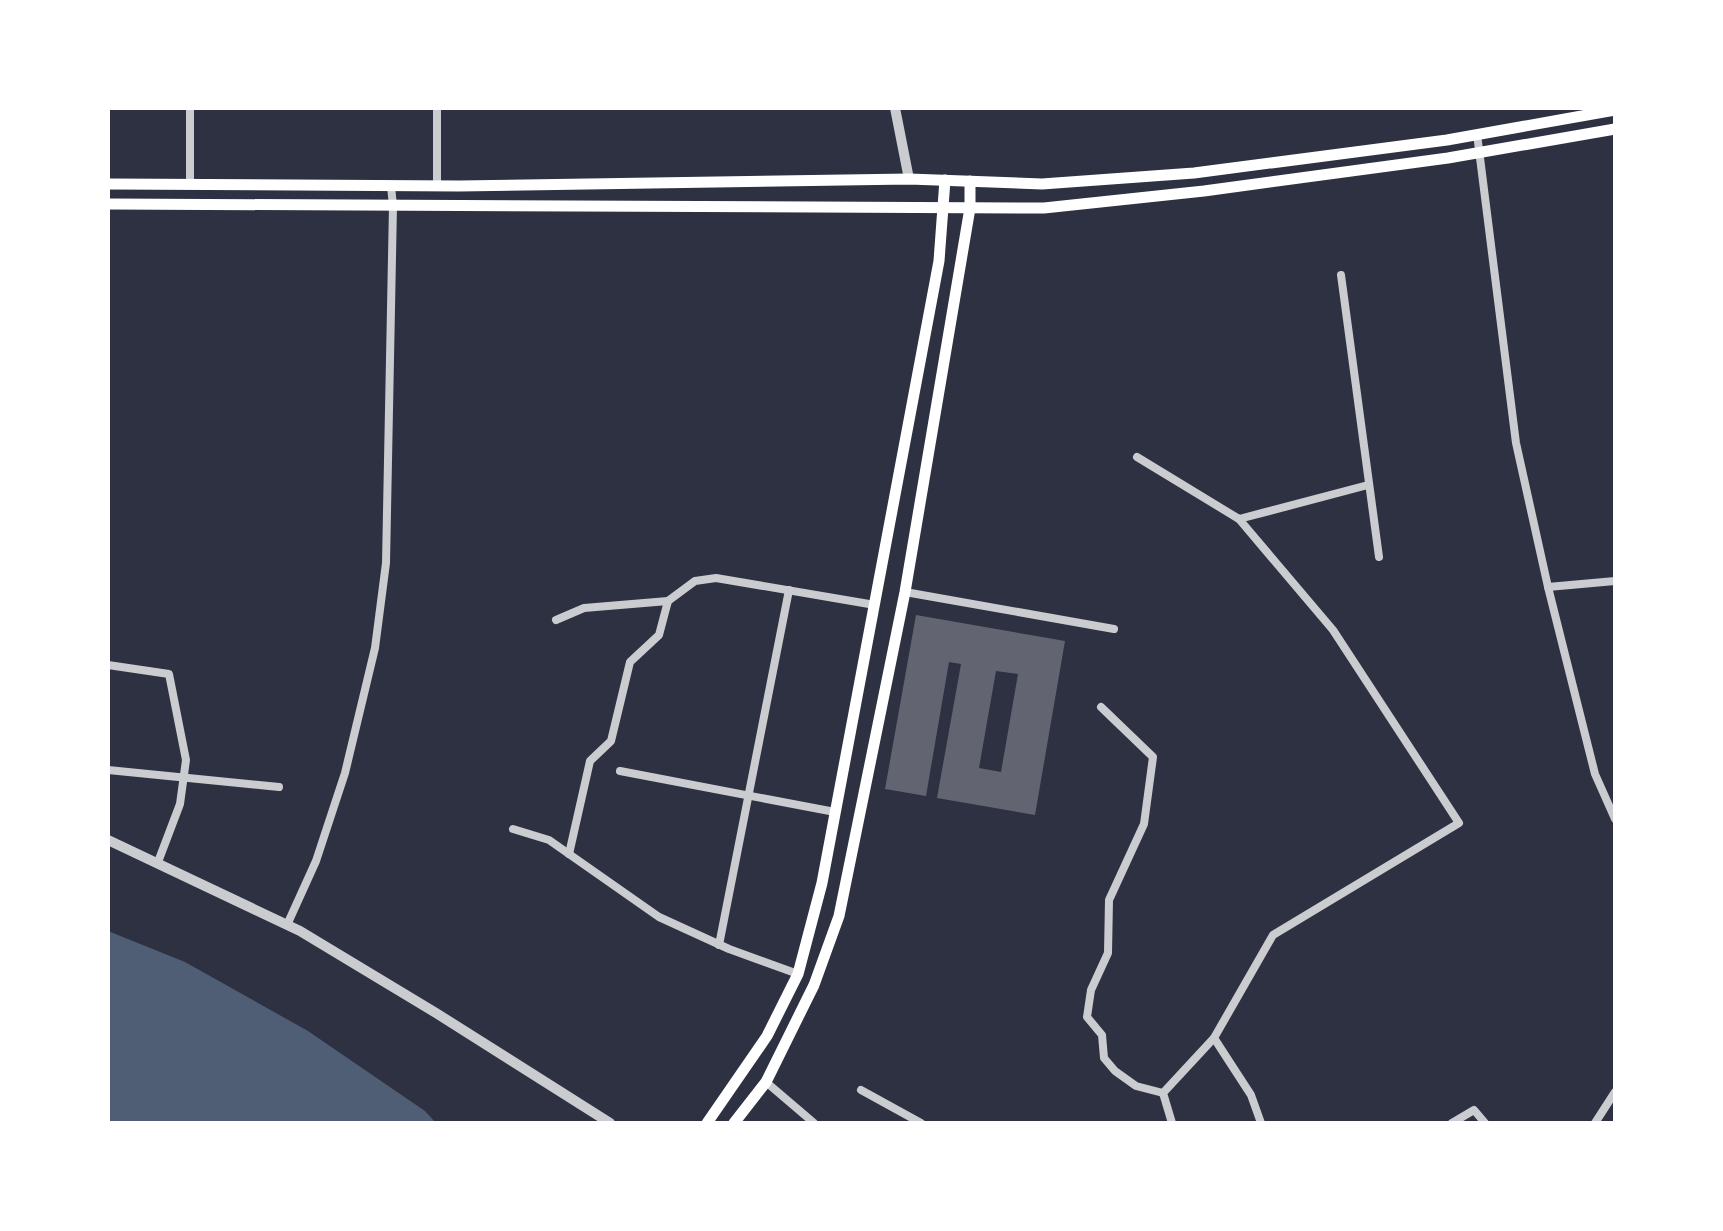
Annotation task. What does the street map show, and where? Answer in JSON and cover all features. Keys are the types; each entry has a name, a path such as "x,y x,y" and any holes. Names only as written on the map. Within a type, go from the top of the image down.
{"main road":[{"path":"108,184 437,186 909,179 1042,184 1194,173 1477,134 1615,110"},
{"path":"108,204 1044,208 1204,191 1481,152 1615,129"},
{"path":"707,1123 767,1036 798,974 822,883 939,261 945,180"},
{"path":"734,1123 766,1082 814,985 839,916 905,592 970,208 970,181"}],"street":[{"path":"190,108 190,185"},
{"path":"437,108 437,186"},
{"path":"895,108 909,179"},
{"path":"1477,134 1516,443 1595,774 1615,819"},
{"path":"287,925 316,861 345,773 375,648 386,563 391,186"},
{"path":"1341,275 1379,557"},
{"path":"1137,457 1239,519 1333,630 1459,823 1273,935 1214,1038 1163,1093"},
{"path":"1239,519 1368,485"},
{"path":"556,620 584,608 668,601 695,581 716,578 875,605"},
{"path":"1548,587 1615,581"},
{"path":"719,945 789,590"},
{"path":"905,592 1114,629"},
{"path":"569,854 590,761 611,741 630,662 659,635 668,601"},
{"path":"108,665 169,674 186,760 180,804 158,862"},
{"path":"1101,707 1153,757 1144,824 1109,900 1108,953 1091,990 1087,1017 1102,1035 1104,1058 1115,1071 1136,1086 1163,1093"},
{"path":"108,770 279,787"},
{"path":"620,771 835,812"},
{"path":"513,829 549,840 659,917 719,945 798,974"},
{"path":"108,840 287,925 436,1013 610,1123"},
{"path":"1214,1038 1251,1095 1261,1123"},
{"path":"766,1082 814,1123"},
{"path":"861,1090 921,1123"},
{"path":"1595,1123 1615,1092"},
{"path":"1163,1093 1172,1123"},
{"path":"1452,1123 1474,1110 1485,1123"}],"water":[{"path":"108,931 185,962 308,1031 425,1111 436,1123 108,1123"}],"building":[{"path":"916,615 1065,641 1035,815 937,798 961,664 949,662 926,796 885,789","holes":["996,671 1018,674 1001,772 979,768"]}]}
